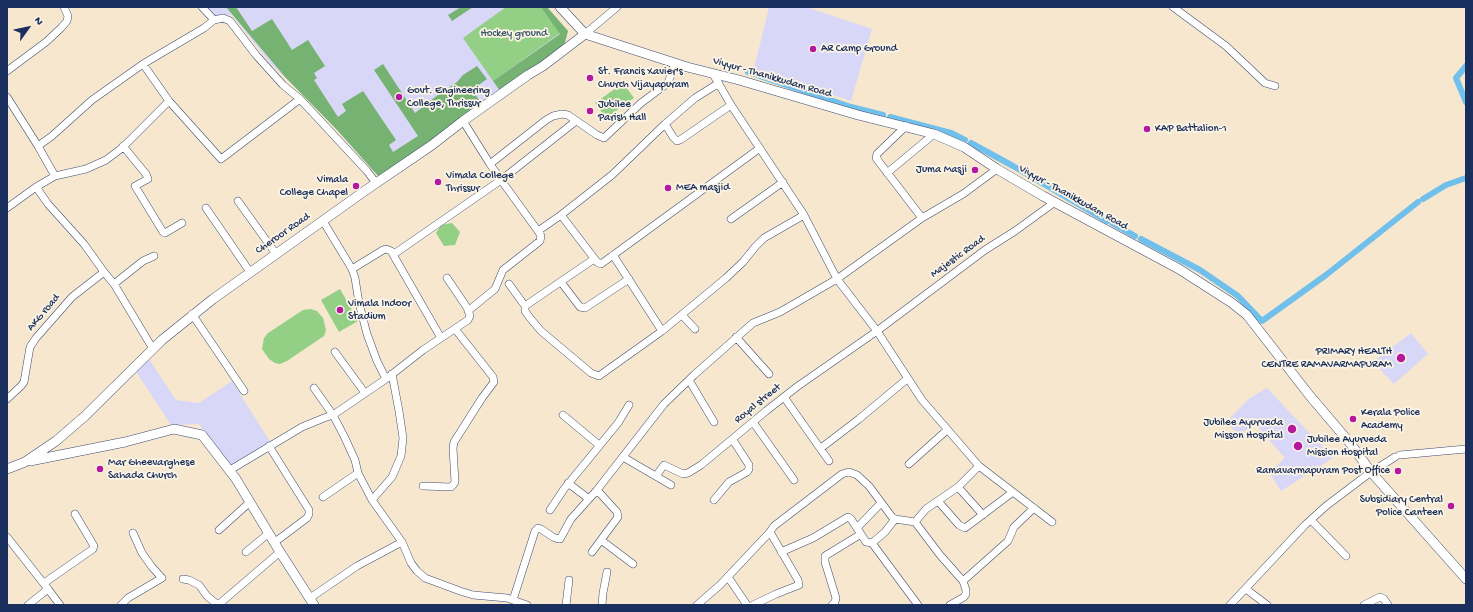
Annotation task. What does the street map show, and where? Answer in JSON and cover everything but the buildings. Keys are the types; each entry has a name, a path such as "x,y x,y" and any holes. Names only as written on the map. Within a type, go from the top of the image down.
{"main road":[{"name":"Viyyur - Thanikkudam Road","path":"560,7 585,34 713,74 858,115 934,134 964,147 997,169 1055,202 1179,269 1232,303 1247,315 1310,396 1350,443 1370,472 1466,579"},
{"name":"Cheroor Road","path":"7,469 25,462 56,441 85,416 153,349 192,314 432,145 528,75 543,66 585,34"},
{"path":"25,462 125,442 174,429 202,435 230,470 312,602"}],"street":[{"path":"7,70 46,42 61,28 67,21 68,16 64,7"},
{"path":"202,7 214,20"},
{"path":"585,34 617,7"},
{"path":"1173,7 1226,46 1266,83 1275,86"},
{"path":"38,146 52,136 92,100 143,64 204,28 214,20 223,18 230,21 256,55 283,85 300,99 367,171 376,183"},
{"path":"490,164 549,118 565,114 600,137 604,138 644,100 668,82 675,63"},
{"path":"143,64 169,101 221,159 300,99"},
{"path":"713,74 804,215 837,279 877,331 922,400 979,466 1052,522"},
{"path":"538,231 561,216 612,175 664,124 695,98 719,84"},
{"path":"7,97 55,176"},
{"path":"7,208 36,187 55,176 86,169 106,160 124,146 169,101"},
{"path":"664,124 675,139 680,140 732,105"},
{"path":"463,121 490,164 541,236 540,241 503,270 496,289 468,311"},
{"path":"394,254 501,180 576,121"},
{"path":"906,126 876,156 922,218"},
{"path":"887,172 934,134"},
{"path":"124,146 146,174 148,179 134,186 163,232 165,233 182,222"},
{"path":"561,216 597,262 601,264 760,148"},
{"path":"508,601 535,531 538,528 541,528 553,537 560,539 571,519 597,490 664,404 736,337 753,324 780,312 837,279 922,218 963,194 997,169"},
{"path":"731,218 783,182"},
{"path":"36,187 48,204 84,244 114,284 153,349"},
{"path":"238,201 276,254"},
{"name":"Majestic Road","path":"877,331 984,250 1015,231 1055,202"},
{"path":"206,208 250,272"},
{"path":"508,284 526,306 526,311 541,331 591,373 600,376 662,331 726,278 743,262 764,238 804,215"},
{"path":"323,221 352,269 367,334 377,361 389,377 399,411 403,438 401,456 392,476 372,500"},
{"path":"352,269 383,250 389,249 394,254 441,338"},
{"path":"613,255 662,331"},
{"path":"114,284 143,261 154,256"},
{"path":"526,306 594,258"},
{"name":"AKG road","path":"7,399 24,382 30,347 36,338 72,297 104,272"},
{"path":"230,470 302,427 333,415 389,377 423,350 468,320 470,316 468,311 447,278"},
{"path":"561,282 580,307 584,308 629,279"},
{"path":"192,314 244,391"},
{"path":"682,315 694,329"},
{"path":"423,486 453,485 455,482 454,442 494,382 492,377 455,329"},
{"name":"Royal street","path":"656,476 664,465 683,474 688,473 701,465 784,397 877,331"},
{"path":"736,337 769,374"},
{"path":"335,352 365,393"},
{"path":"821,448 907,379"},
{"path":"689,380 714,422"},
{"path":"314,388 333,415 344,436 355,460 358,473 372,500 402,542 411,563 425,578 441,585 473,595 527,605"},
{"path":"784,397 829,461"},
{"path":"550,510 568,483 618,423 629,405"},
{"path":"564,415 599,445"},
{"path":"753,422 794,480"},
{"path":"909,464 947,430"},
{"path":"714,500 729,482 747,472 749,469 749,465 733,440"},
{"path":"269,446 309,510 307,518 275,542"},
{"path":"1230,605 1311,520 1326,506 1370,472 1397,456 1466,450"},
{"path":"623,457 671,485"},
{"path":"915,522 926,509 958,487 979,466"},
{"path":"697,605 720,586 774,526 842,474 849,472 857,475 869,486 888,513 895,519 915,522 940,555 963,581 966,594 964,597 950,605"},
{"path":"323,497 358,473"},
{"path":"568,483 588,499"},
{"path":"958,487 983,515"},
{"path":"592,552 618,517 617,512 597,490"},
{"path":"938,501 962,528 968,526 1013,492"},
{"path":"219,530 250,502"},
{"path":"832,605 836,598 825,562 826,556 859,531 881,503"},
{"path":"963,581 1008,541 1014,527 1034,508"},
{"path":"28,605 46,586 93,549 94,546 75,514"},
{"path":"782,552 813,538 846,518 851,519 866,542 872,543 918,605"},
{"path":"872,543 895,519"},
{"path":"1311,520 1346,556"},
{"path":"753,605 763,603 776,594 799,585 798,580 770,532"},
{"path":"121,605 134,593 162,578 142,553 133,533"},
{"path":"246,552 269,533"},
{"path":"7,538 60,605"},
{"path":"601,540 633,564"},
{"path":"312,602 357,566 402,542"},
{"path":"183,578 199,585 207,596 218,605 280,552"},
{"path":"602,605 608,572"},
{"path":"728,577 747,605"},
{"path":"566,605 569,580"},
{"path":"1246,589 1267,605"},
{"path":"1364,605 1380,597 1384,599 1388,605"}],"shaded area":[{"name":"Govt. Engineering College, Thrissur","path":"203,7 547,7 568,31 564,46 379,177 318,109 271,64 232,15 216,16 209,14"},
{"name":"AR Camp Ground","path":"769,7 806,7 872,29 851,101 754,69"},
{"name":"PRIMARY HEALTH CENTRE RAMAVARMAPURAM","path":"1411,333 1428,354 1394,384 1373,362"},
{"path":"149,359 176,400 199,403 232,381 271,443 230,469 199,424 171,425 135,370"},
{"name":"Jubilee Ayurveda Mission Hospital","path":"1267,388 1333,458 1281,491 1269,472 1285,458 1256,425 1238,434 1226,422 1250,398"}],"green space":[{"path":"226,7 236,7 252,31 272,19 292,50 308,40 325,66 314,73 317,78 314,80 338,117 346,111 342,104 363,91 396,140 389,145 393,152 418,136 374,70 383,64 415,113 457,82 463,75 477,66 487,79 472,90 482,104 379,177 338,131 286,78"},
{"path":"461,7 473,7 452,21 448,15"},
{"name":"Hockey ground","path":"506,7 541,7 560,33 493,81 463,38"},
{"path":"541,7 547,7 568,31 564,46 500,91 493,81 560,34"},
{"path":"623,83 634,98 606,118 595,103"},
{"path":"452,223 460,232 455,245 444,246 436,233 441,225"},
{"name":"Vimala Indoor Stadium","path":"340,289 358,321 339,332 321,300"},
{"path":"311,309 317,311 323,318 326,330 324,336 287,361 280,364 269,359 262,349 264,338 268,333 303,310"}],"waterway":[{"path":"1466,66 1456,78 1466,102"},
{"path":"748,72 851,107 883,115"},
{"path":"890,117 951,133 965,140"},
{"path":"971,143 1107,221"},
{"path":"1423,199 1446,185 1466,178"},
{"path":"1141,239 1200,270 1238,296 1262,321 1326,275 1418,202"},
{"path":"1112,223 1135,236"}],"place":[{"name":"AR Camp Ground","path":"813,49"},
{"name":"St. Francis Xavier's Church Vijayapuram","path":"590,78"},
{"name":"Govt. Engineering College, Thrissur","path":"399,97"},
{"name":"Jubilee Parish Hall","path":"590,111"},
{"name":"KAP Battalion-1","path":"1147,129"},
{"name":"Juma Masji","path":"975,170"},
{"name":"Vimala College Thrissur","path":"438,182"},
{"name":"Vimala College Chapel","path":"356,186"},
{"name":"MEA masjid","path":"668,188"},
{"name":"Vimala Indoor Stadium","path":"340,310"},
{"name":"PRIMARY HEALTH CENTRE RAMAVARMAPURAM","path":"1401,358"},
{"name":"Kerala Police Academy","path":"1353,419"},
{"name":"Jubilee Ayurveda Misson Hospital","path":"1292,429"},
{"name":"Jubilee Ayurveda Mission Hospital","path":"1298,446"},
{"name":"Mar Gheevarghese Sahada Church","path":"100,469"},
{"name":"Ramavarmapuram Post Office","path":"1398,471"},
{"name":"Subsidiary Central Police Canteen","path":"1451,506"}]}
